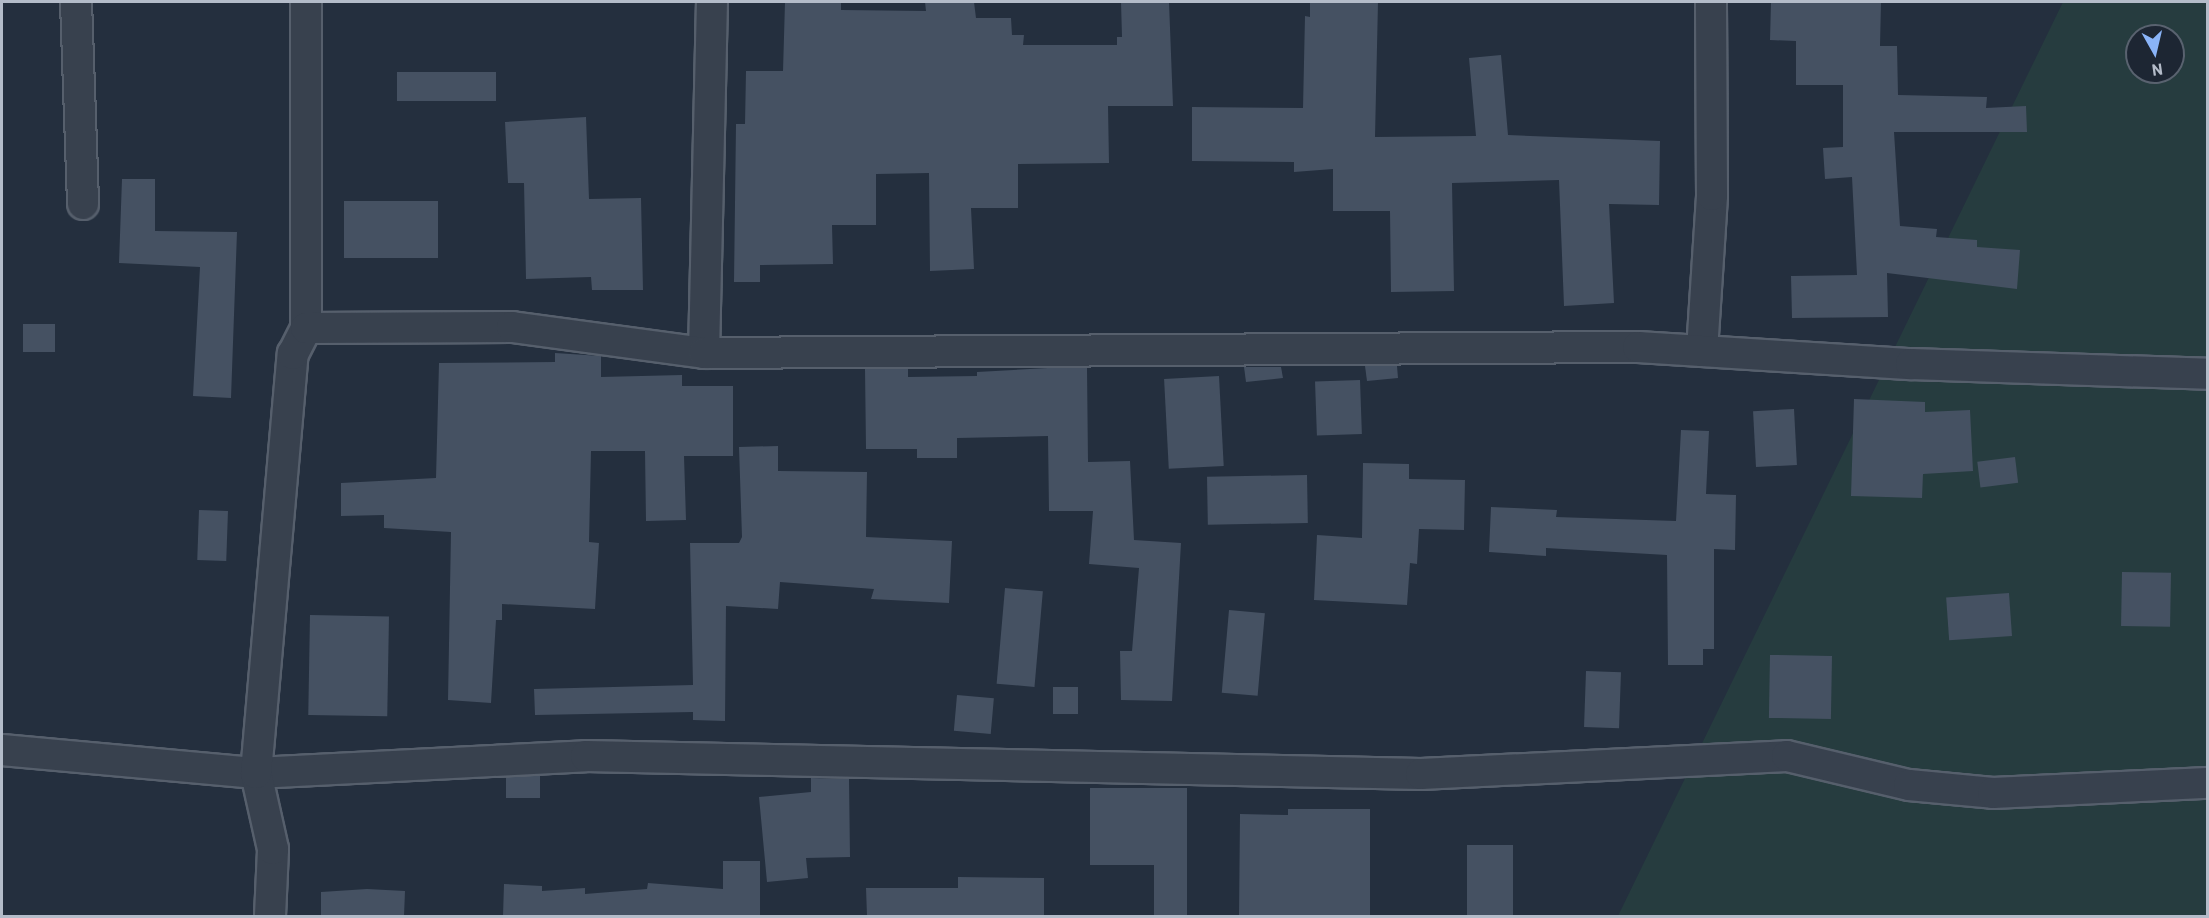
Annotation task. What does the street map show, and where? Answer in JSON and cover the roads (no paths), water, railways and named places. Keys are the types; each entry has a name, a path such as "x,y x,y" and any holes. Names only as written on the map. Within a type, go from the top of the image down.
{"street":[{"path":"76,2 83,204"},
{"path":"270,916 273,849 256,772 294,354 306,328 306,2"},
{"path":"704,353 712,2"},
{"path":"1702,351 1712,195 1711,2"},
{"path":"306,328 512,327 704,353 1626,347 2208,374"},
{"path":"2,750 256,772 586,756 1421,774 1787,756 1909,785 1993,794 2208,783"}]}
